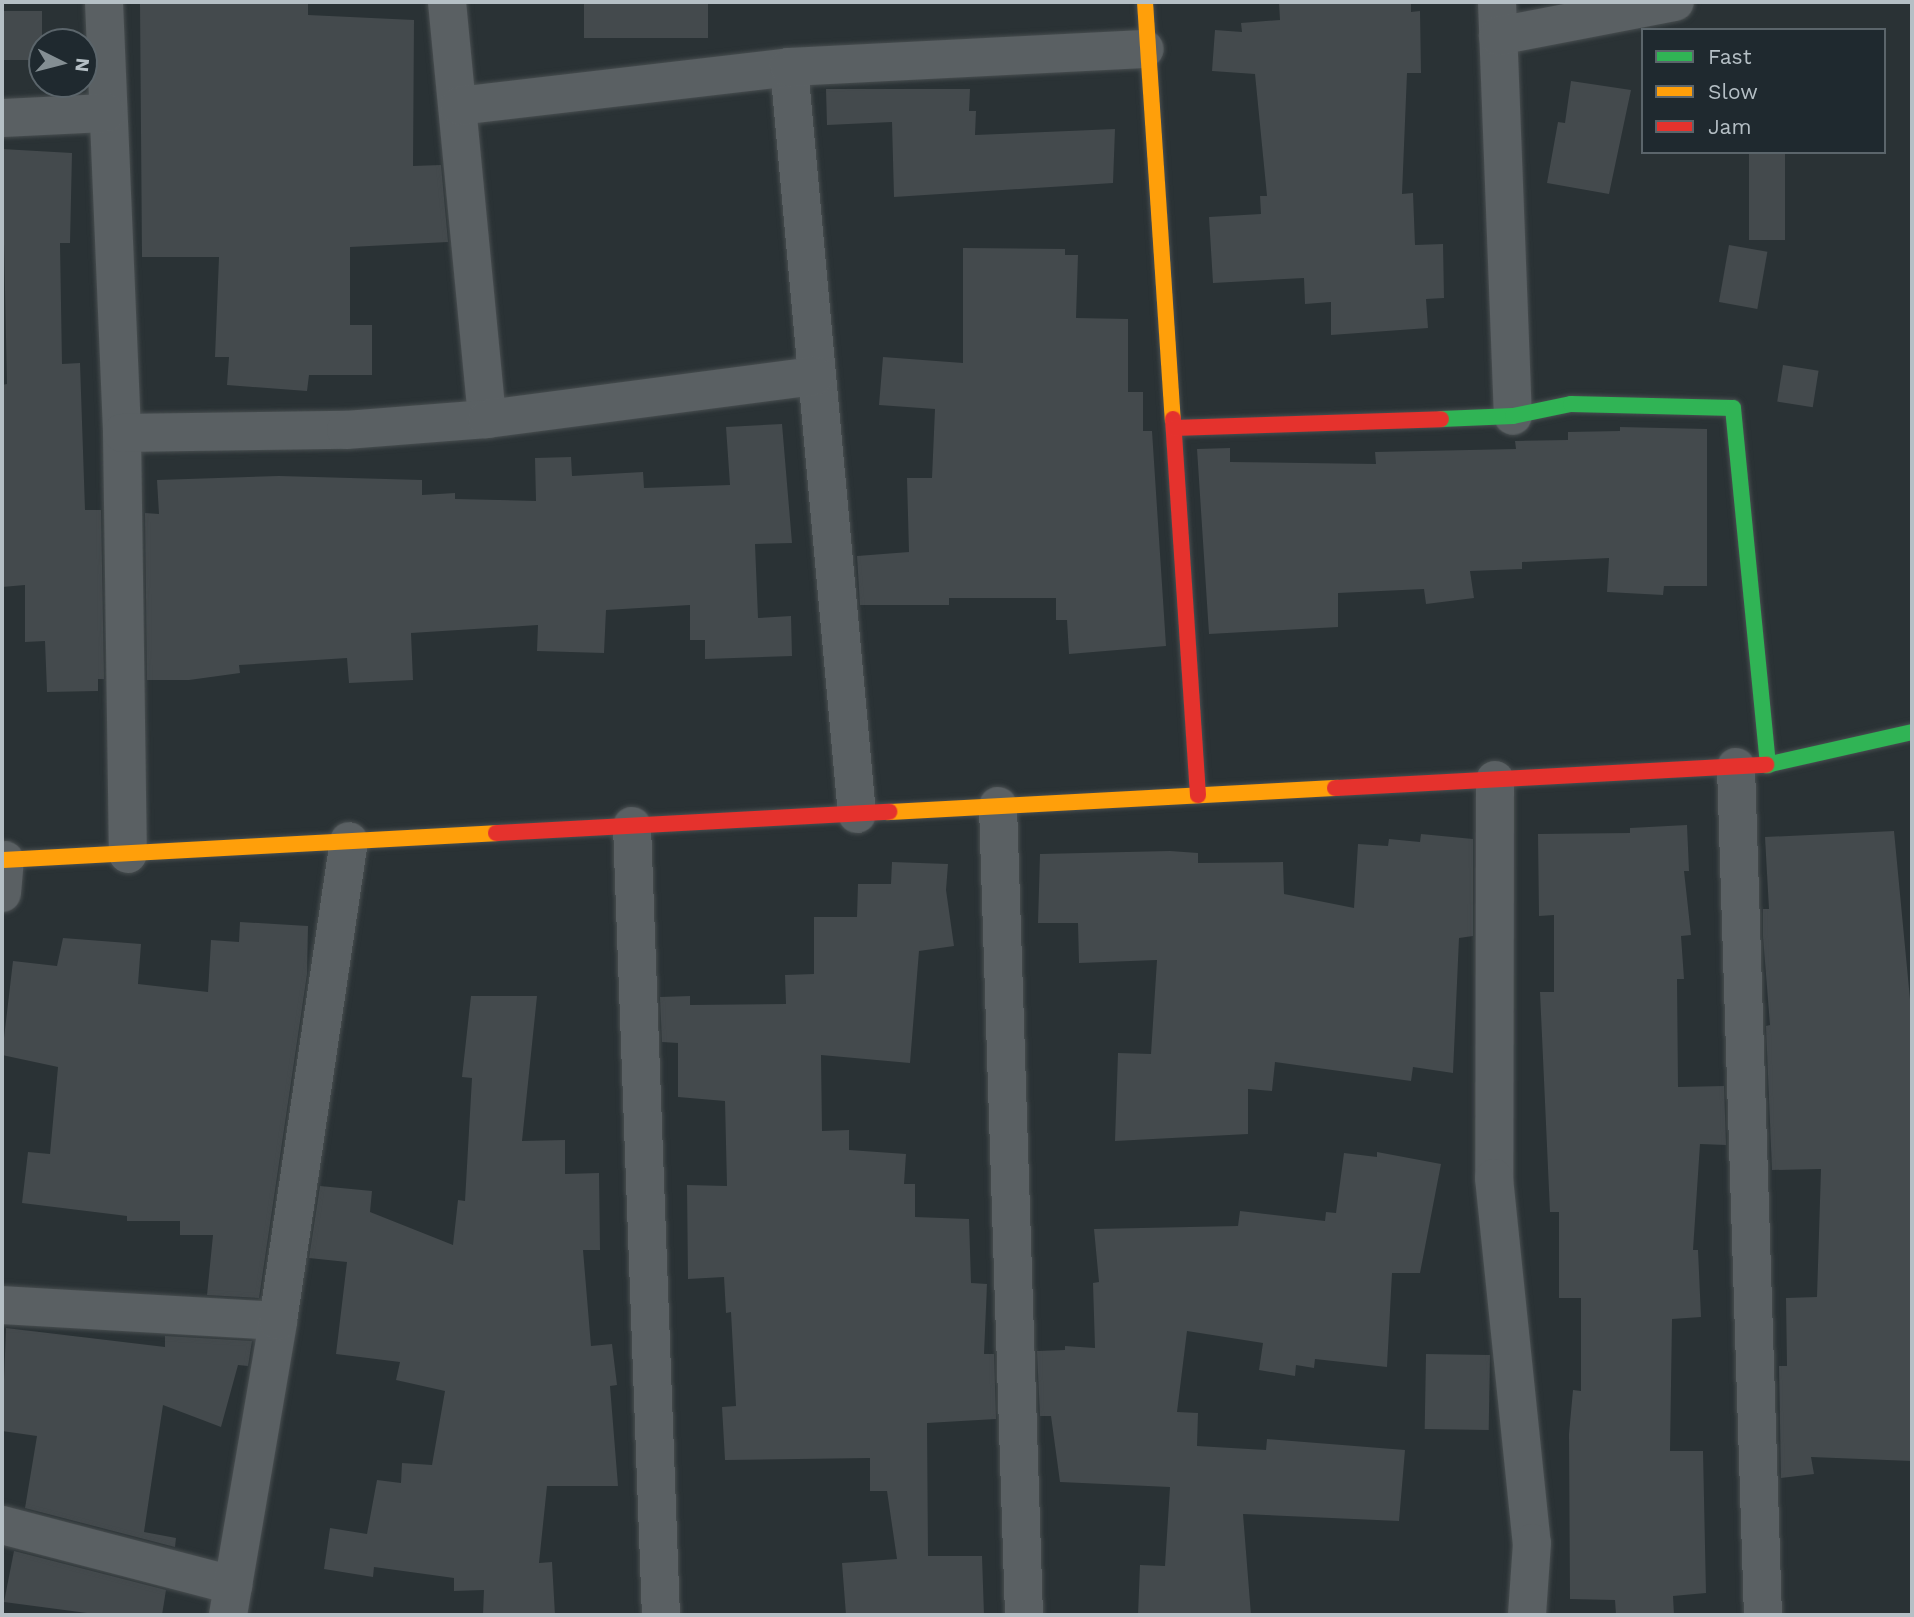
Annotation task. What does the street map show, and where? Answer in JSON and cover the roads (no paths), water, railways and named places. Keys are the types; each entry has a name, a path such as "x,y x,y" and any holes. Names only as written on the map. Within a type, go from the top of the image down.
{"street":[{"path":"104,2 106,113 122,433 128,854"},
{"path":"447,2 487,419"},
{"path":"1145,2 1145,48 1198,795"},
{"path":"1513,415 1498,19 1675,2"},
{"path":"459,106 789,67 1145,48"},
{"path":"789,67 815,376 858,814"},
{"path":"2,118 106,113"},
{"path":"122,433 346,430 487,419 815,376"},
{"path":"1174,428 1513,415 1572,404 1733,408 1752,766 1763,1615"},
{"path":"3,871 128,854 1752,766 1912,732"},
{"path":"1495,780 1494,1178 1532,1544 1527,1615"},
{"path":"998,806 1024,1615"},
{"path":"632,826 661,1615"},
{"path":"2,1525 231,1600 278,1321 349,841"},
{"path":"2,1305 278,1321"}]}
